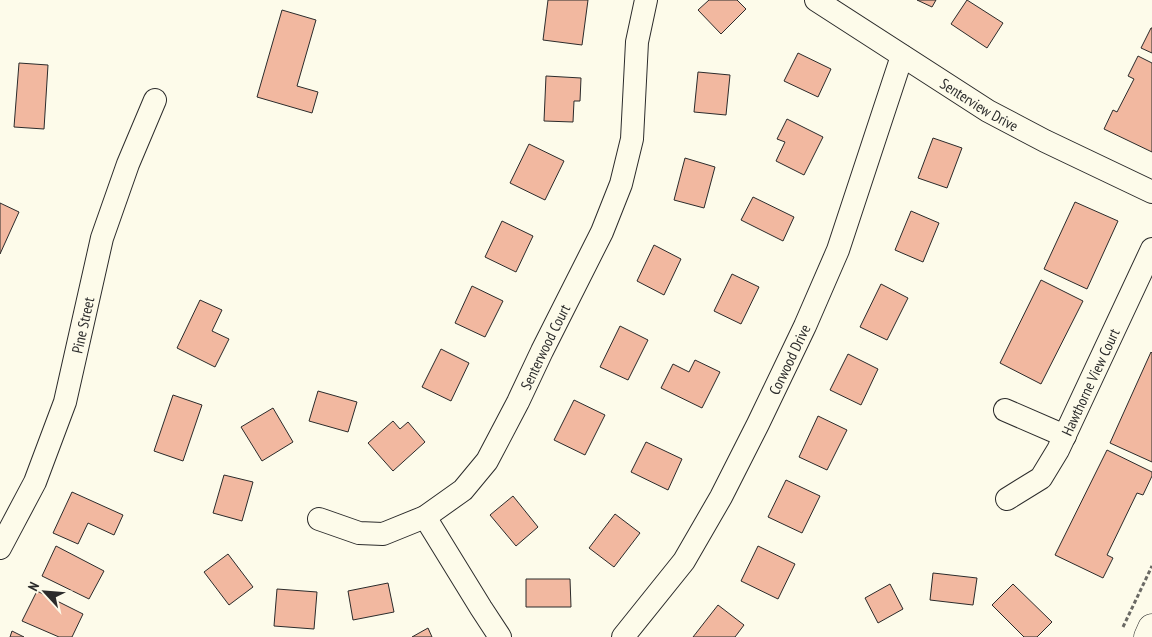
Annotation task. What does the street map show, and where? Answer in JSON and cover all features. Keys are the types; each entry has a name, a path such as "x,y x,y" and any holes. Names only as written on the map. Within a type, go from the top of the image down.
{"highway":[{"path":"1135,632 1152,628"}],"street":[{"name":"Senterwood Court","path":"320,519 359,533 383,534 425,517 462,490 487,461 602,232 621,184 632,139 637,42 646,0"},
{"name":"Senterview Drive","path":"816,0 988,111 1045,141 1152,192"},
{"name":"Corwood Drive","path":"623,637 689,553 721,497 758,424 805,326 838,250 902,56"},
{"name":"Pine Street","path":"0,548 35,482 65,402 102,238 128,164 155,100"},
{"name":"Hawthorne View Court","path":"1007,499 1041,478 1058,450 1152,249"},
{"path":"1005,410 1065,436"},
{"path":"425,517 500,637"}],"path":[{"path":"1135,632 1152,566"}],"building":[{"path":"548,0 588,0 582,45 543,40"},
{"path":"709,0 737,0 746,9 721,34 698,10"},
{"path":"917,0 936,0 932,7"},
{"path":"967,0 1003,23 987,48 951,24"},
{"path":"282,10 316,20 297,86 318,92 312,113 257,97"},
{"path":"1152,28 1152,53 1141,48"},
{"path":"798,53 831,69 818,97 784,81"},
{"path":"1138,56 1152,63 1152,152 1104,129 1113,110 1117,112 1134,79 1128,76"},
{"path":"19,63 48,65 44,129 14,127"},
{"path":"698,72 730,75 726,115 694,112"},
{"path":"546,76 581,78 580,101 574,101 573,122 544,121"},
{"path":"787,119 823,137 804,175 776,161 785,142 777,139"},
{"path":"933,138 962,148 947,188 918,178"},
{"path":"529,144 564,161 545,200 510,183"},
{"path":"685,158 715,167 704,208 674,200"},
{"path":"753,197 794,217 783,241 741,220"},
{"path":"1075,202 1118,221 1087,289 1044,269"},
{"path":"0,203 19,212 0,254"},
{"path":"911,211 939,223 923,262 895,250"},
{"path":"502,221 533,236 516,272 485,257"},
{"path":"654,245 681,259 664,295 637,281"},
{"path":"732,274 759,287 741,324 714,311"},
{"path":"1041,280 1083,301 1041,384 1000,363"},
{"path":"881,284 908,298 887,340 860,327"},
{"path":"472,286 503,301 485,337 455,323"},
{"path":"200,300 222,310 212,331 229,339 215,367 177,348"},
{"path":"620,326 648,340 628,380 600,367"},
{"path":"441,349 469,363 451,401 422,387"},
{"path":"1152,353 1152,462 1110,443"},
{"path":"848,354 878,369 861,405 830,390"},
{"path":"695,360 720,372 702,408 661,388 673,364 689,372"},
{"path":"318,391 357,402 348,432 309,421"},
{"path":"173,395 202,405 183,461 154,451"},
{"path":"574,400 605,415 585,455 554,440"},
{"path":"273,408 293,442 262,461 241,427"},
{"path":"818,416 847,430 827,470 799,457"},
{"path":"393,421 400,429 408,422 425,442 393,471 368,443"},
{"path":"646,442 682,459 668,490 631,472"},
{"path":"1107,450 1152,472 1152,476 1143,495 1137,493 1107,555 1113,558 1103,578 1055,555"},
{"path":"224,475 253,482 242,521 213,513"},
{"path":"786,480 820,496 802,533 768,517"},
{"path":"72,492 123,515 114,535 88,523 78,544 53,533"},
{"path":"513,496 538,527 516,546 490,515"},
{"path":"615,514 640,533 614,567 589,548"},
{"path":"56,546 104,571 89,599 42,576"},
{"path":"758,546 795,564 778,599 741,581"},
{"path":"228,554 253,587 229,605 204,572"},
{"path":"933,573 977,578 973,605 930,600"},
{"path":"526,579 570,579 571,607 526,607"},
{"path":"388,583 394,612 353,620 348,591"},
{"path":"890,584 903,609 878,623 865,598"},
{"path":"1013,584 1052,622 1037,637 1024,637 992,605"},
{"path":"277,589 317,592 314,629 274,626"},
{"path":"37,591 83,614 72,637 59,637 22,621"},
{"path":"718,605 744,625 735,637 693,637"},
{"path":"428,628 432,637 412,637"},
{"path":"12,631 24,637 10,637"}]}
